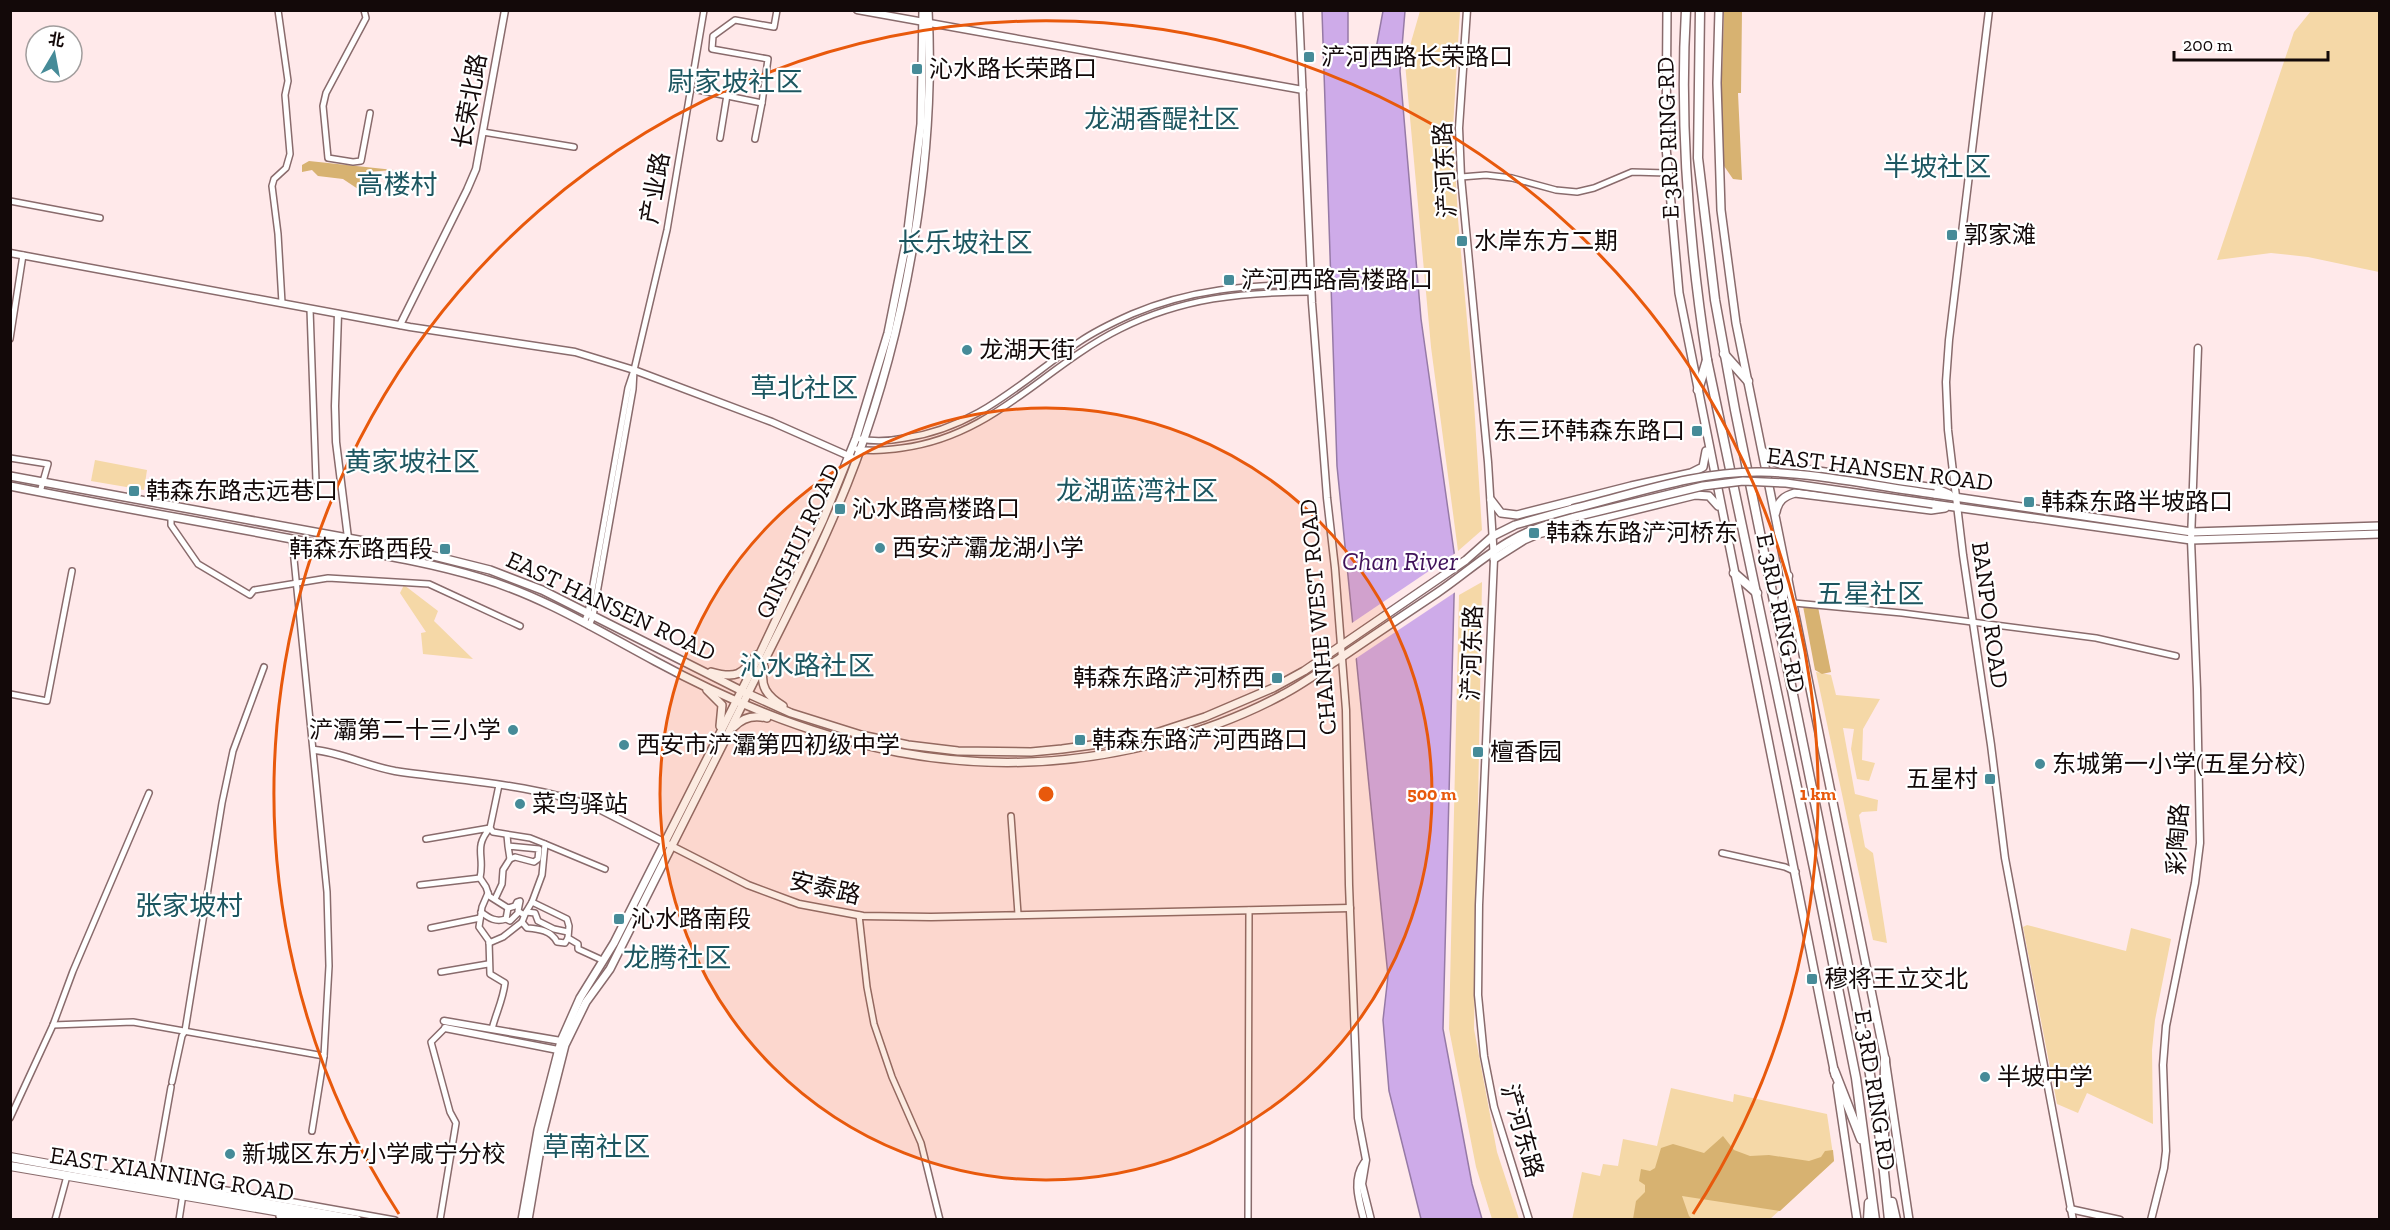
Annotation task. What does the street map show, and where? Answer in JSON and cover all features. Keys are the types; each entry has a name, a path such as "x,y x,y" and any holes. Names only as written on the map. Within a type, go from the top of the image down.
{"highway":[{"name":"E 3RD RING RD","path":"1686,10 1684,154 1696,282 1707,360 1848,1038 1875,1220"},
{"name":"E 3RD RING RD","path":"1700,10 1698,158 1724,354 1869,1068 1882,1153 1889,1220"},
{"path":"1724,354 1748,381"},
{"path":"1698,390 1707,360"},
{"path":"1734,573 1757,593"},
{"path":"1778,617 1788,576"},
{"path":"1882,1153 1886,1059"},
{"path":"1834,1070 1866,1148"},
{"path":"1868,1220 1870,1176"},
{"path":"1885,1176 1896,1220"}],"main road":[{"name":"QINSHUI ROAD","path":"923,10 926,24"},
{"name":"QINSHUI ROAD","path":"528,1220 543,1132 565,1046 586,1002 610,969 717,737 769,649 830,523 857,459 856,449 859,439 890,354 915,230 926,130 928,10"},
{"path":"1667,10 1665,107 1667,172 1679,293 1796,872 1834,1070 1857,1220"},
{"path":"1719,10 1717,83 1721,210 1736,323 1886,1059 1909,1220"},
{"path":"1491,500 1497,510 1507,515 1528,513 1700,470 1705,463 1707,437"},
{"name":"QINSHUI ROAD","path":"745,693 766,640 819,529 849,457 856,449"},
{"path":"1762,450 1771,460 1784,466 1935,488 1956,498"},
{"name":"EAST HANSEN ROAD","path":"10,476 348,538 433,555 490,570 542,590 745,693 798,716 861,735 958,752 1031,752 1114,742 1156,733 1205,717 1274,687 1342,646 1466,560 1493,536 1515,525 1680,482 1723,474 1785,473 1934,494 2191,536 2379,526"},
{"name":"EAST HANSEN ROAD","path":"10,486 423,563 482,578 512,588 739,702 790,723 850,742 915,756 984,762 1075,759 1118,752 1202,730 1283,695 1494,556 1513,539 1575,517 1703,486 1743,481 1786,483 2191,536 2379,534"},
{"path":"1776,515 1782,499 1786,495 1795,493 1931,510 1957,507"},
{"path":"1494,556 1538,534 1695,495 1702,494 1714,500 1723,517"},
{"path":"701,669 723,675 736,675 749,665 766,640"},
{"path":"769,649 762,673 762,684 772,698 798,716"},
{"path":"690,678 721,702 722,717 717,737"},
{"name":"QINSHUI ROAD","path":"522,1220 538,1130 561,1041 580,998 611,949 723,744 739,702"},
{"path":"723,744 737,724 749,717 762,717 790,723"},
{"name":"EAST XIANNING ROAD","path":"10,1157 357,1220"},
{"name":"EAST XIANNING ROAD","path":"10,1166 327,1220"}],"street":[{"path":"278,10 288,81 285,95 290,154 286,168 274,179 272,186 278,234 282,303"},
{"path":"364,10 366,18 323,106 328,158 361,161 370,113"},
{"name":"长荣北路","path":"400,325 476,169 505,10"},
{"name":"产业路","path":"587,624 591,615 633,389 634,370 667,230 704,10"},
{"path":"755,139 768,59 712,49 713,36 735,20 774,27 777,10"},
{"path":"857,10 1303,90"},
{"name":"CHANHE WEST ROAD","path":"1299,10 1311,292 1346,710 1350,908 1358,1118 1366,1160 1362,1184 1371,1220"},
{"name":"浐河东路","path":"1467,10 1459,128 1461,177 1491,500 1494,556 1479,905 1478,995 1484,1056 1494,1107 1529,1220"},
{"name":"BANPO ROAD","path":"1989,10 1949,340 1946,382 1948,430 2005,858 2073,1220"},
{"path":"698,90 762,103"},
{"path":"720,138 727,95"},
{"path":"483,132 574,147"},
{"path":"1461,177 1486,175 1512,178 1556,190 1577,192 1594,188 1632,172 1667,172"},
{"path":"10,201 100,218"},
{"path":"10,253 400,325 576,352 634,370 772,422 857,459"},
{"path":"10,339 23,255"},
{"path":"859,439 892,440 919,436 956,425 982,412 1082,340 1131,314 1159,304 1196,293 1239,286 1311,284"},
{"path":"856,449 885,450 918,446 951,436 976,425 1003,409 1100,339 1157,313 1197,301 1228,295 1311,292"},
{"path":"310,309 316,481"},
{"path":"338,314 336,441 348,538"},
{"name":"彩陶路","path":"2151,1220 2166,1151 2163,1065 2166,1026 2195,883 2199,843 2197,689 2191,536 2198,348"},
{"path":"10,458 48,464 40,492"},
{"path":"1528,513 1544,516 1554,507"},
{"path":"171,516 171,525 198,564 250,595 254,590 328,578 429,584 520,626"},
{"path":"292,539 295,582 316,750 327,892 329,966 324,1056 312,1131"},
{"path":"10,694 47,701 72,571"},
{"path":"1794,603 2096,638 2176,656"},
{"path":"154,1183 172,1084 185,1031 222,803 231,761 264,668"},
{"name":"安泰路","path":"316,750 391,770 573,799 597,808 748,885 799,904 859,915 931,917 1350,908"},
{"path":"500,786 490,828 482,838 479,849 483,865 480,878 489,896 508,908"},
{"path":"10,1118 53,1025 73,971 149,793"},
{"path":"1011,816 1018,914"},
{"path":"490,828 494,832 530,838 605,869"},
{"path":"426,839 490,828"},
{"path":"507,835 510,859"},
{"path":"431,928 481,915 499,921 506,919 510,921 523,913 532,902 542,875 544,844"},
{"path":"495,900 502,884 503,870 510,859 515,857 534,862 538,859 539,849 508,846"},
{"path":"1722,853 1785,867 1796,872"},
{"path":"420,885 480,878"},
{"path":"488,892 479,927 489,943 490,974 505,983 502,1003 491,1033"},
{"path":"489,943 503,937 522,922 523,913 520,901 508,908"},
{"path":"523,913 535,913 537,924 553,935 557,942 565,943 568,935 567,920 532,902"},
{"path":"506,919 508,908"},
{"path":"1248,1220 1249,910"},
{"path":"859,915 867,987 874,1024 892,1077 921,1143 940,1220"},
{"path":"522,922 527,928 537,924 568,935 578,944 578,949 602,960"},
{"path":"441,972 488,964"},
{"path":"53,1025 133,1022 324,1056"},
{"path":"440,1220 456,1123 450,1112 431,1042 445,1025 561,1041"},
{"path":"491,1033 558,1050"},
{"path":"1364,1220 1358,1196 1357,1172 1366,1160"},
{"path":"55,1220 67,1176"},
{"path":"166,1185 194,1184 395,1220"},
{"path":"179,1220 183,1194 196,1201 301,1220"},
{"path":"2070,1209 2120,1220"}],"shaded area":[{"path":"1420,11 1460,11 1453,128 1482,530 1458,551 1431,347 1405,63"},
{"path":"1724,11 1742,11 1741,93 1738,93 1742,180 1733,179 1724,166 1721,105"},
{"path":"2311,11 2379,11 2379,272 2308,257 2271,253 2217,260 2294,32"},
{"path":"309,161 394,170 366,172 361,191 343,179 318,176 312,170 302,172 302,165"},
{"path":"95,460 147,470 144,490 91,481"},
{"path":"1482,582 1474,1029 1497,1152 1519,1219 1492,1219 1476,1167 1449,1029 1459,595"},
{"path":"404,585 438,611 434,621 473,659 423,654 421,633 426,632 400,593"},
{"path":"1803,606 1818,607 1831,672 1822,674 1815,670"},
{"path":"1816,672 1831,675 1836,695 1880,699 1863,729 1862,760 1875,763 1869,781 1857,779 1851,749 1854,729 1843,728 1855,794 1878,800 1877,811 1862,812 1859,815 1865,847 1873,853 1887,943 1873,940"},
{"path":"2027,925 2126,951 2131,928 2171,939 2155,1020 2152,1050 2153,1124 2087,1093 2078,1113 2057,1104 2023,927"},
{"path":"1671,1088 1733,1102 1734,1094 1827,1114 1834,1161 1770,1219 1572,1220 1582,1172 1600,1176 1603,1164 1618,1166 1623,1139 1657,1146"},
{"path":"1723,1136 1734,1150 1750,1156 1769,1155 1809,1161 1821,1157 1825,1151 1833,1150 1834,1161 1780,1211 1682,1196 1692,1219 1633,1219 1636,1201 1645,1192 1645,1185 1639,1181 1641,1169 1650,1171 1655,1168 1661,1148 1673,1144 1704,1153"}],"water":[{"name":"Chan River","path":"1322,11 1348,11 1348,46 1355,61 1376,49 1383,11 1405,11 1400,71 1421,319 1455,559 1443,1029 1472,1184 1482,1219 1421,1219 1389,1091 1383,1020 1388,976 1337,466"}],"pier":[{"path":"1457,552 1457,591 1352,661 1349,625"}],"place":[{"name":"浐河西路长荣路口","path":"1309,57"},
{"name":"沁水路长荣路口","path":"917,69"},
{"name":"郭家滩","path":"1952,235"},
{"name":"水岸东方二期","path":"1462,241"},
{"name":"浐河西路高楼路口","path":"1229,280"},
{"name":"龙湖天街","path":"967,350"},
{"name":"东三环韩森东路口","path":"1697,431"},
{"name":"韩森东路志远巷口","path":"134,491"},
{"name":"韩森东路半坡路口","path":"2029,502"},
{"name":"沁水路高楼路口","path":"840,509"},
{"name":"韩森东路浐河桥东","path":"1534,533"},
{"name":"西安浐灞龙湖小学","path":"880,548"},
{"name":"韩森东路西段","path":"445,549"},
{"name":"韩森东路浐河桥西","path":"1277,678"},
{"name":"浐灞第二十三小学","path":"513,730"},
{"name":"韩森东路浐河西路口","path":"1080,740"},
{"name":"西安市浐灞第四初级中学","path":"624,745"},
{"name":"檀香园","path":"1478,752"},
{"name":"东城第一小学(五星分校)","path":"2040,764"},
{"name":"五星村","path":"1990,779"},
{"name":"菜鸟驿站","path":"520,804"},
{"name":"沁水路南段","path":"619,919"},
{"name":"穆将王立交北","path":"1812,979"},
{"name":"半坡中学","path":"1985,1077"},
{"name":"新城区东方小学咸宁分校","path":"230,1154"}],"district":[{"name":"尉家坡社区","path":"735,82"},
{"name":"龙湖香醍社区","path":"1162,119"},
{"name":"半坡社区","path":"1937,167"},
{"name":"高楼村","path":"397,185"},
{"name":"长乐坡社区","path":"965,243"},
{"name":"草北社区","path":"804,388"},
{"name":"黄家坡社区","path":"412,462"},
{"name":"龙湖蓝湾社区","path":"1137,491"},
{"name":"五星社区","path":"1870,594"},
{"name":"沁水路社区","path":"807,666"},
{"name":"张家坡村","path":"189,906"},
{"name":"龙腾社区","path":"677,958"},
{"name":"草南社区","path":"596,1147"}]}
